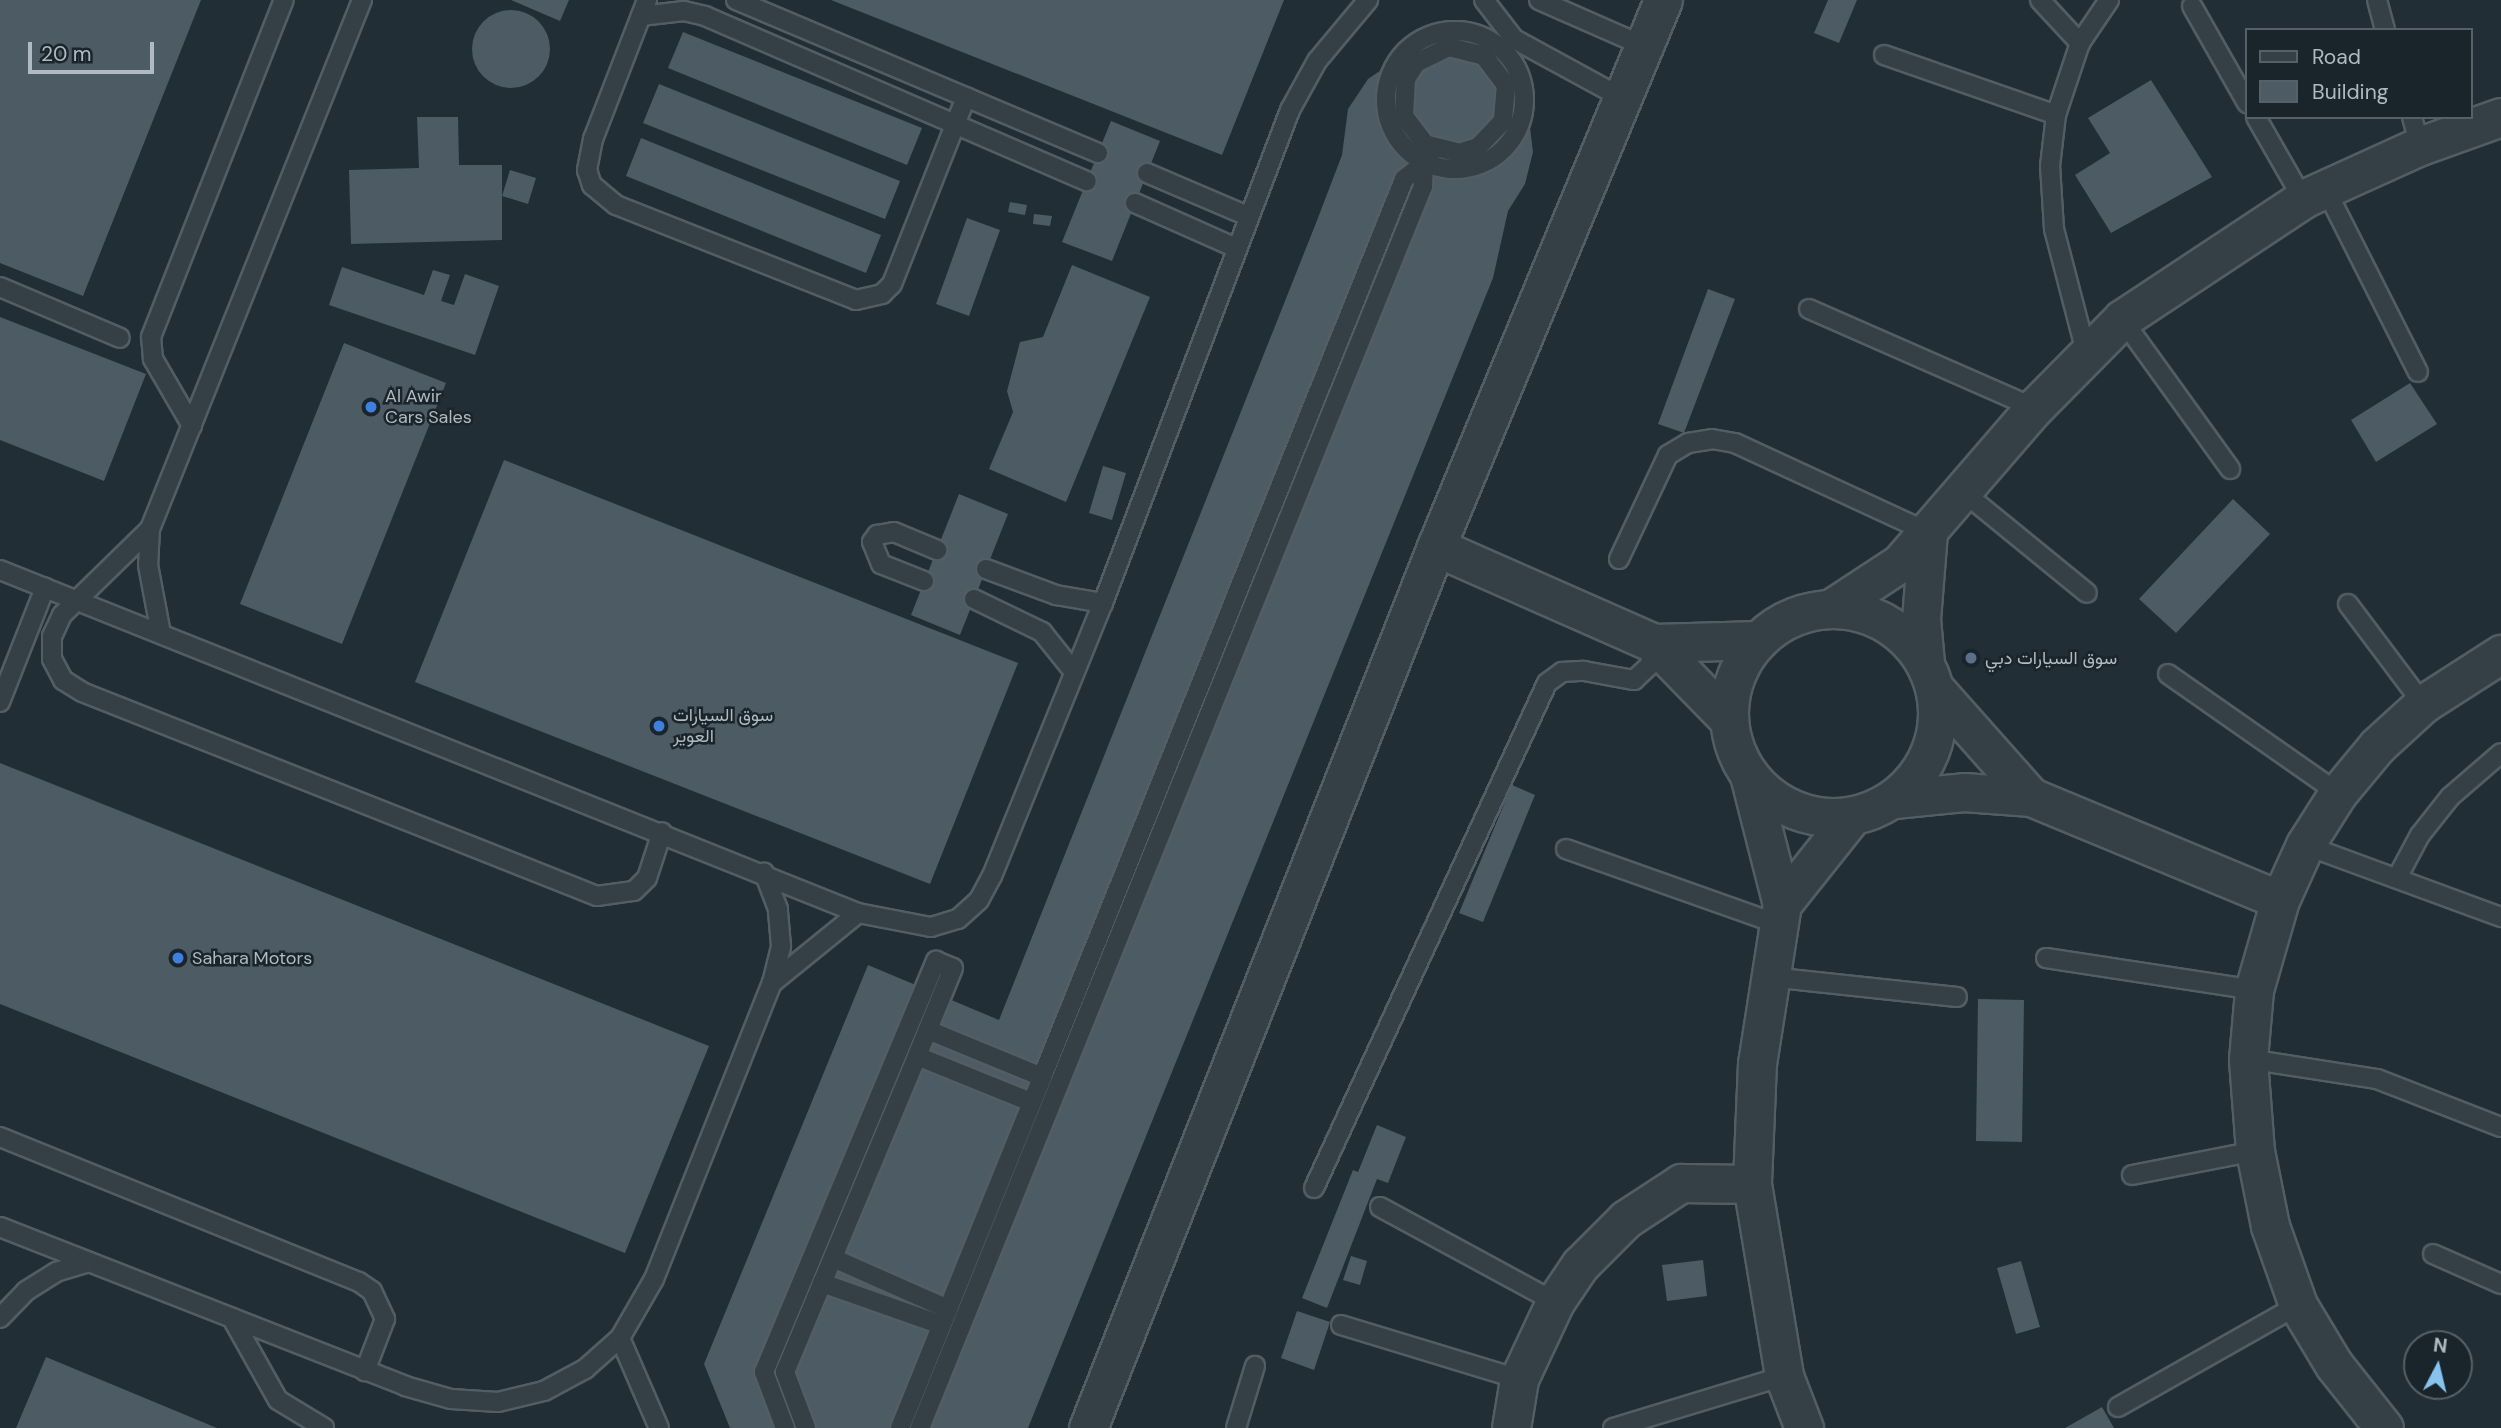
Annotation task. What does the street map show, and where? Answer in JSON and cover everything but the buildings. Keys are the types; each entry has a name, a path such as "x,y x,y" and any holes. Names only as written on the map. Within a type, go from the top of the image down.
{"street":[{"path":"1088,1428 1436,547 1663,0"},
{"path":"1804,1428 1784,1376 1752,1184 1757,1063 1780,914 1749,775 1735,749 1728,720 1741,663 1759,640 1792,618 1830,609 1900,563 2034,408 2086,352 2122,319 2314,193 2416,132 2501,117"},
{"path":"1894,799 1926,762 1935,739 1922,619 1928,532"},
{"path":"1436,547 1654,643 1728,720"},
{"path":"1830,609 1867,615 1900,633 1930,676 2031,797"},
{"path":"1654,643 1759,640"},
{"path":"2381,1427 2334,1365 2298,1305 2270,1226 2255,1151 2248,1059 2254,990 2280,900 2305,845 2338,793 2423,704 2501,654"},
{"path":"1749,775 1777,801 1813,816 1852,816 1894,799 1964,792 2031,797 2280,900"},
{"path":"1780,914 1852,816"},
{"path":"1511,1428 1519,1380 1555,1302 1580,1265 1626,1219 1681,1183 1752,1184"}],"lane":[{"path":"192,426 153,359 151,337 284,0"},
{"path":"161,634 148,565 149,529 362,0"},
{"path":"736,0 1098,153"},
{"path":"0,570 662,832 858,914 931,928 958,919 979,900 1103,603 1290,110 1317,61 1368,0"},
{"path":"1484,0 1514,39 1622,98"},
{"path":"1539,0 1644,46"},
{"path":"2040,0 2080,43"},
{"path":"2086,352 2054,229 2050,166 2056,115 2080,43 2109,0"},
{"path":"2376,0 2384,28"},
{"path":"2192,6 2246,101"},
{"path":"967,97 956,123 892,284 870,299 843,296 616,205 592,185 587,170 590,147 644,8 684,11 705,16 956,123 1087,181"},
{"path":"1404,179 1397,139 1384,94 1405,51 1448,31 1482,37 1511,58 1525,104 1507,147 1488,162 1423,186"},
{"path":"1449,47 1484,56 1506,85 1503,121 1478,147 1433,148 1404,116 1401,97 1411,71 1431,52 1449,47"},
{"path":"1884,55 2056,115"},
{"path":"2258,119 2314,193 2418,372"},
{"path":"1397,139 1425,163 1465,169"},
{"path":"920,1428 1423,186 1425,163 1433,148"},
{"path":"900,1428 1404,179 1425,163"},
{"path":"1147,173 1248,216"},
{"path":"1135,203 1236,248"},
{"path":"0,287 120,338"},
{"path":"1809,309 2034,408"},
{"path":"2122,319 2230,469"},
{"path":"1619,559 1668,455 1688,443 1712,439 1735,443 1928,532"},
{"path":"1962,491 2087,593"},
{"path":"149,529 76,600 52,636 52,659 63,680 82,692 597,896 634,891 647,878 662,832"},
{"path":"925,581 881,564 872,542 877,535 894,532 937,550"},
{"path":"986,569 1056,595 1103,603"},
{"path":"0,702 45,588"},
{"path":"974,600 1042,632 1074,673"},
{"path":"2348,604 2423,704"},
{"path":"1314,1188 1547,682 1562,672 1584,671 1634,680 1650,666 1654,643"},
{"path":"2168,674 2338,793"},
{"path":"2397,878 2420,835 2450,797 2501,753"},
{"path":"2305,845 2501,917"},
{"path":"1566,849 1780,914"},
{"path":"0,1227 365,1371 451,1399 498,1402 565,1380 620,1338 654,1279 772,983 781,946 778,909 764,873"},
{"path":"772,983 858,914"},
{"path":"2046,958 2254,990"},
{"path":"785,1428 764,1371 936,961 953,968 785,1372 806,1428"},
{"path":"1770,978 1957,997"},
{"path":"928,1030 1042,1077"},
{"path":"917,1056 1031,1102"},
{"path":"2248,1059 2377,1079 2501,1127"},
{"path":"0,1137 359,1282 372,1291 385,1319 365,1371"},
{"path":"2132,1175 2255,1151"},
{"path":"1380,1207 1555,1302"},
{"path":"2433,1254 2501,1284"},
{"path":"833,1258 944,1317"},
{"path":"0,1316 56,1272 89,1262"},
{"path":"822,1283 944,1317"},
{"path":"2118,1407 2298,1305"},
{"path":"232,1318 278,1400 324,1428"},
{"path":"1341,1325 1519,1380"},
{"path":"620,1338 659,1428"},
{"path":"1236,1428 1255,1366"},
{"path":"1613,1428 1784,1376"}],"place":[{"name":"Al Awir Cars Sales","path":"371,407"},
{"name":"سوق السيارات دبي","path":"1971,658"},
{"name":"سوق السيارات العوير","path":"659,726"},
{"name":"Sahara Motors","path":"178,958"}]}
